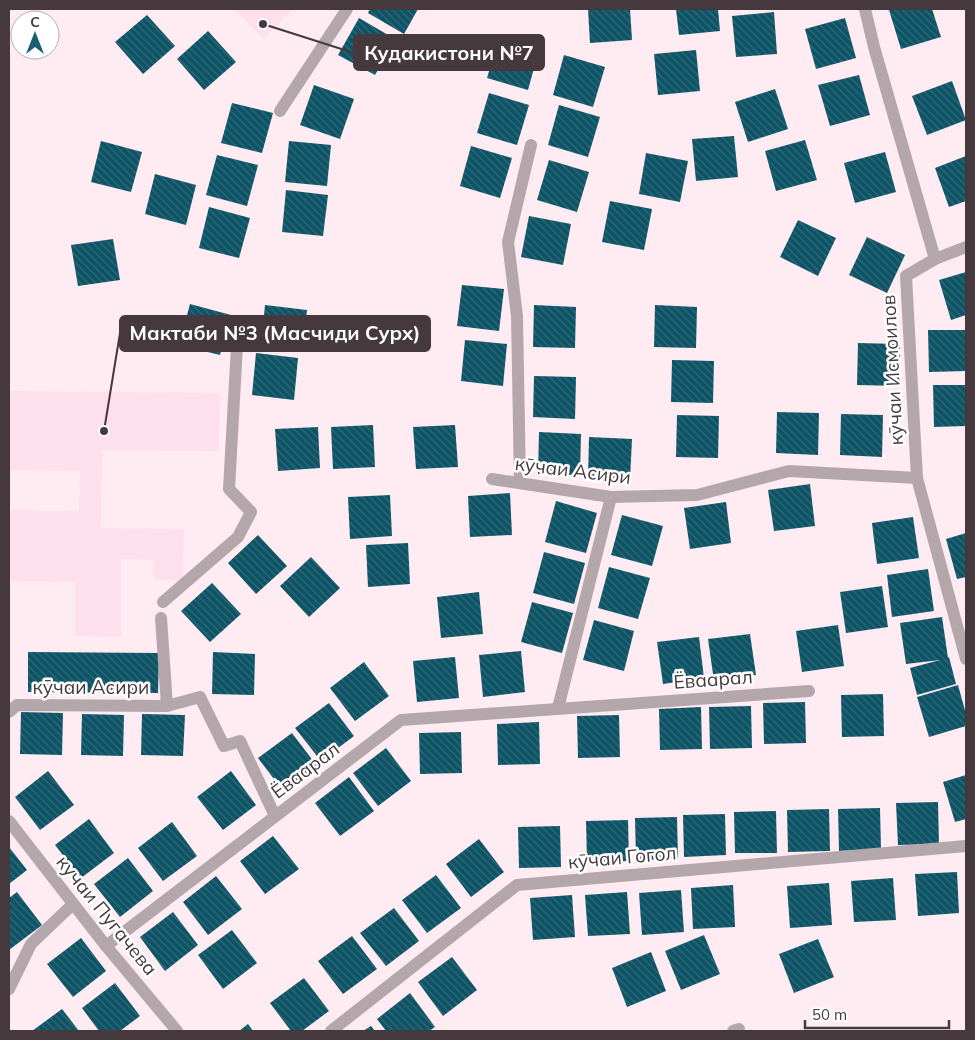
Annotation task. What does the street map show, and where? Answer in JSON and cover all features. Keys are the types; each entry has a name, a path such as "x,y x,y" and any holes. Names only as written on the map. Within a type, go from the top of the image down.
{"street":[{"path":"280,111 347,9"},
{"path":"865,9 874,47 935,259 966,247"},
{"path":"520,483 517,316 508,242 531,145"},
{"name":"кӯчаи Исмоилов","path":"935,259 906,276 917,478 966,658"},
{"name":"кӯчаи Асири","path":"13,708 167,706 161,618 163,602 238,537 251,512 229,489 237,346"},
{"name":"кӯчаи Асири","path":"492,479 611,497 697,495 789,471 917,478"},
{"path":"558,708 611,497"},
{"name":"Ёваарал","path":"106,946 401,720 809,691"},
{"path":"167,706 200,697 224,746 240,741 275,816"},
{"name":"кучаи Пугачева","path":"9,821 106,946 177,1031"},
{"name":"кӯчаи Гогол","path":"331,1031 517,885 966,846"},
{"path":"9,990 31,944 74,904"}],"shaded area":[{"path":"234,9 293,9 264,39"},
{"path":"9,391 220,393 219,451 102,450 101,528 184,529 183,580 154,580 153,560 121,559 121,637 75,636 75,582 9,581 9,510 79,511 80,471 9,470"}],"building":[{"path":"370,9 418,9 404,34 368,13"},
{"path":"588,9 630,9 632,40 590,43"},
{"path":"676,9 718,9 720,31 679,35"},
{"path":"932,9 941,37 901,49 889,10"},
{"path":"774,12 777,54 736,57 732,16"},
{"path":"147,15 175,46 143,74 115,42"},
{"path":"359,18 395,39 375,75 338,55"},
{"path":"845,18 856,58 816,69 805,29"},
{"path":"208,31 236,62 204,90 177,59"},
{"path":"499,38 539,50 528,90 487,78"},
{"path":"696,50 700,91 658,95 654,54"},
{"path":"564,55 605,67 593,107 553,95"},
{"path":"859,75 870,115 830,126 818,85"},
{"path":"952,81 966,120 927,135 912,96"},
{"path":"314,85 354,99 340,139 300,125"},
{"path":"775,89 788,129 748,142 735,102"},
{"path":"489,93 529,105 517,145 477,133"},
{"path":"232,103 273,113 262,153 221,143"},
{"path":"559,105 600,117 588,157 548,145"},
{"path":"734,136 738,177 696,181 692,139"},
{"path":"805,140 817,180 776,191 765,151"},
{"path":"101,141 142,152 131,192 91,182"},
{"path":"289,141 331,145 327,186 285,182"},
{"path":"471,146 512,158 500,198 460,186"},
{"path":"885,152 896,192 855,203 844,163"},
{"path":"646,153 688,161 680,202 639,194"},
{"path":"217,155 258,165 247,206 206,195"},
{"path":"966,156 966,201 949,207 935,168"},
{"path":"549,160 589,172 577,212 537,200"},
{"path":"155,174 196,185 186,225 145,214"},
{"path":"286,190 328,195 323,236 282,232"},
{"path":"610,201 652,209 644,250 602,242"},
{"path":"209,207 250,218 239,258 199,248"},
{"path":"529,216 571,224 563,265 521,257"},
{"path":"798,220 836,238 818,276 780,257"},
{"path":"867,237 905,255 887,293 849,275"},
{"path":"113,239 120,280 78,286 71,245"},
{"path":"966,272 966,315 951,320 939,280"},
{"path":"462,285 504,289 499,331 457,326"},
{"path":"190,304 231,315 220,355 179,345"},
{"path":"265,305 307,310 303,351 261,347"},
{"path":"534,305 576,307 575,348 533,347"},
{"path":"655,305 697,307 696,348 654,347"},
{"path":"928,330 966,330 966,371 929,372"},
{"path":"465,340 507,344 503,386 461,381"},
{"path":"858,343 900,344 899,386 857,385"},
{"path":"256,353 298,358 294,400 252,395"},
{"path":"672,360 714,361 713,403 671,402"},
{"path":"534,376 576,377 575,419 533,417"},
{"path":"933,385 966,385 966,426 934,427"},
{"path":"777,412 819,413 818,455 776,453"},
{"path":"841,414 883,415 882,457 840,455"},
{"path":"677,415 719,416 718,458 676,457"},
{"path":"373,425 375,467 333,469 331,427"},
{"path":"455,425 458,467 416,469 413,427"},
{"path":"318,427 320,468 278,471 275,429"},
{"path":"539,432 581,434 580,475 538,474"},
{"path":"589,437 632,439 630,480 588,479"},
{"path":"810,484 815,526 774,531 768,490"},
{"path":"510,493 512,535 470,537 468,496"},
{"path":"390,495 392,536 350,539 348,497"},
{"path":"556,501 597,513 586,553 545,542"},
{"path":"726,502 731,543 690,549 684,508"},
{"path":"622,515 663,526 652,566 611,555"},
{"path":"913,517 919,558 877,564 872,523"},
{"path":"966,533 966,577 957,579 946,539"},
{"path":"258,535 287,566 256,594 228,563"},
{"path":"408,543 410,584 368,587 366,545"},
{"path":"544,552 585,563 574,604 533,593"},
{"path":"311,557 340,588 309,617 280,586"},
{"path":"609,567 650,578 638,619 598,608"},
{"path":"928,569 934,611 892,617 887,575"},
{"path":"212,583 241,614 210,642 181,611"},
{"path":"882,586 888,627 846,633 840,592"},
{"path":"479,592 483,634 441,638 437,597"},
{"path":"532,602 573,613 562,653 521,642"},
{"path":"942,617 948,658 956,684 917,695 910,668 940,660 906,664 900,623"},
{"path":"594,620 634,631 624,671 583,660"},
{"path":"838,625 844,666 802,672 796,631"},
{"path":"750,634 756,675 714,681 708,639"},
{"path":"699,637 704,678 663,684 657,642"},
{"path":"521,651 525,692 483,697 479,655"},
{"path":"28,652 159,653 158,693 28,692"},
{"path":"213,652 255,654 254,695 212,694"},
{"path":"455,657 459,698 417,702 413,661"},
{"path":"364,662 389,696 355,721 330,688"},
{"path":"958,685 966,714 966,726 929,737 917,697"},
{"path":"883,694 884,736 842,737 841,695"},
{"path":"805,702 806,743 764,744 763,703"},
{"path":"329,703 354,736 321,761 295,728"},
{"path":"751,706 752,748 710,749 709,707"},
{"path":"701,707 702,749 660,750 659,709"},
{"path":"21,712 63,713 62,755 20,754"},
{"path":"82,714 124,715 123,756 81,755"},
{"path":"142,714 185,715 183,756 141,755"},
{"path":"619,715 620,757 578,758 577,716"},
{"path":"539,722 540,764 498,765 497,724"},
{"path":"461,732 462,773 420,774 419,733"},
{"path":"292,733 317,766 283,791 258,758"},
{"path":"386,748 411,781 378,806 353,773"},
{"path":"48,771 74,805 40,830 15,797"},
{"path":"231,771 256,805 223,830 197,797"},
{"path":"966,775 966,819 955,822 943,782"},
{"path":"349,777 374,811 340,836 315,803"},
{"path":"938,802 939,844 898,845 896,803"},
{"path":"880,808 881,849 839,851 838,809"},
{"path":"829,809 830,851 788,852 787,810"},
{"path":"776,811 777,853 735,853 734,812"},
{"path":"725,814 726,855 684,857 683,815"},
{"path":"677,817 678,859 636,860 635,818"},
{"path":"89,819 114,853 81,878 55,845"},
{"path":"628,820 629,861 587,862 586,821"},
{"path":"172,822 197,856 163,881 138,848"},
{"path":"560,826 561,867 519,868 518,827"},
{"path":"273,836 299,869 265,894 240,861"},
{"path":"479,839 504,872 471,897 446,864"},
{"path":"9,847 27,870 9,884"},
{"path":"128,858 153,891 120,917 94,884"},
{"path":"957,872 959,913 918,916 915,874"},
{"path":"436,875 461,908 427,933 402,900"},
{"path":"216,876 242,909 208,935 183,902"},
{"path":"893,878 896,920 854,922 851,881"},
{"path":"829,883 832,925 790,928 787,886"},
{"path":"733,885 735,927 693,929 691,888"},
{"path":"681,890 684,932 642,935 639,893"},
{"path":"17,892 42,925 9,950 9,898"},
{"path":"627,892 630,934 588,936 585,895"},
{"path":"572,895 575,937 533,940 530,898"},
{"path":"394,908 419,941 386,966 360,933"},
{"path":"173,912 198,945 165,971 140,937"},
{"path":"232,930 257,963 223,989 198,955"},
{"path":"704,935 720,974 681,990 665,951"},
{"path":"352,936 377,969 343,994 318,961"},
{"path":"81,938 106,971 73,997 47,964"},
{"path":"818,939 834,977 794,993 779,954"},
{"path":"651,952 666,991 627,1007 612,968"},
{"path":"452,957 477,990 443,1016 418,982"},
{"path":"304,978 329,1011 302,1031 291,1031 270,1003"},
{"path":"115,983 140,1016 120,1031 99,1031 82,1008"},
{"path":"410,993 435,1027 429,1031 386,1031 377,1019"},
{"path":"62,1009 79,1031 32,1031"},
{"path":"248,1024 253,1031 239,1031"},
{"path":"371,1026 375,1031 363,1031"}],"place":[{"name":"Кудакистони №7","path":"263,24"},
{"name":"Мактаби №3 (Масчиди Сурх)","path":"104,431"}]}
